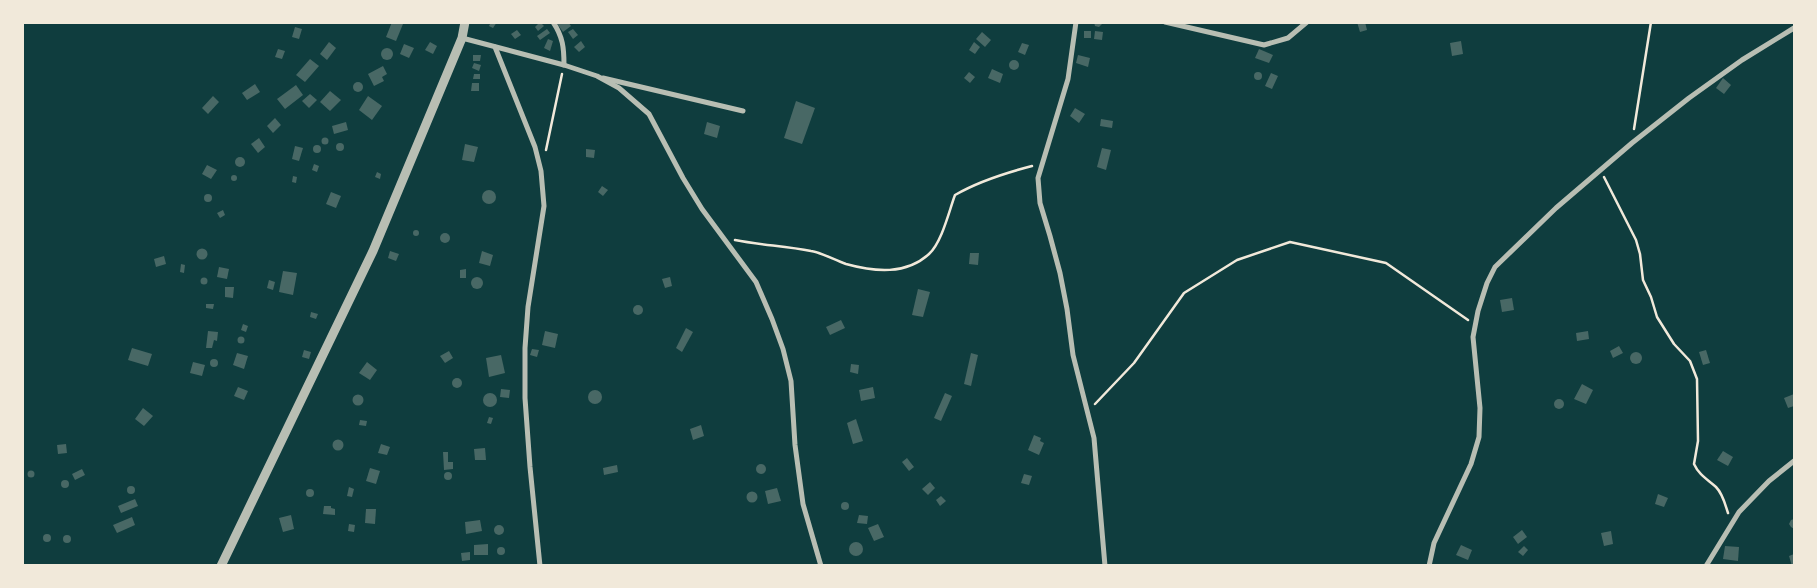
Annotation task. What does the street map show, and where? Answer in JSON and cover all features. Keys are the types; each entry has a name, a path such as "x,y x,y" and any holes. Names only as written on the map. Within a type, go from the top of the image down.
{"street":[{"path":"221,566 373,251 462,38 465,22"},
{"path":"553,22 562,38 564,65"},
{"path":"1076,22 1068,80 1038,178 1040,203 1060,273 1073,355 1094,438 1105,566"},
{"path":"1165,22 1264,45 1288,38 1307,22"},
{"path":"1430,566 1434,543 1471,464 1479,437 1480,408 1473,337 1487,283 1495,267 1556,208 1632,143 1689,98 1742,60 1794,28"},
{"path":"462,38 564,65 597,76 743,111"},
{"path":"495,47 535,147 542,171 544,206 528,307 524,348 529,457 540,566"},
{"path":"597,76 619,88 649,114 702,209 756,282 783,349 791,381 795,445 804,504 821,566"},
{"path":"1706,566 1739,512 1769,481 1794,460"}],"path":[{"path":"1632,143 1651,22"},
{"path":"546,152 564,65"},
{"path":"720,234 732,239 753,243 788,246 816,252 846,264 880,271 909,267 930,253 939,238 955,194 993,178 1043,163"},
{"path":"1599,171 1618,201 1636,240 1640,254 1643,280 1657,316 1674,344 1690,361 1697,378 1698,441 1694,464 1701,476 1717,488 1722,495 1732,524"},
{"path":"1088,412 1134,363 1184,293 1237,260 1290,242 1386,263 1475,325"}],"building":[{"path":"392,22 403,24 396,41 386,37"},
{"path":"491,22 497,22 493,28 489,26"},
{"path":"540,22 544,26 538,31 535,27"},
{"path":"556,22 568,22 571,26 563,32"},
{"path":"1094,22 1104,22 1099,27 1095,26"},
{"path":"1357,22 1365,22 1367,30 1360,32"},
{"path":"295,27 302,29 299,39 292,37"},
{"path":"547,29 550,33 540,40 537,36"},
{"path":"573,29 578,35 573,39 568,32"},
{"path":"517,30 521,35 515,39 511,34"},
{"path":"1084,31 1091,31 1091,38 1084,38"},
{"path":"1095,31 1103,32 1102,40 1094,39"},
{"path":"982,32 991,40 985,47 976,39"},
{"path":"548,39 553,41 550,51 544,48"},
{"path":"581,41 585,47 579,52 574,47"},
{"path":"1461,41 1463,54 1452,56 1450,43"},
{"path":"329,42 336,48 327,60 320,54"},
{"path":"430,42 437,46 433,54 425,50"},
{"path":"974,42 980,47 975,54 969,50"},
{"path":"1022,43 1029,45 1025,55 1018,52"},
{"path":"404,44 414,48 409,58 400,54"},
{"path":"385,48 389,48 393,54 389,60 385,60 381,56 381,52"},
{"path":"278,49 285,51 282,59 275,57"},
{"path":"1259,49 1273,55 1269,63 1255,58"},
{"path":"473,55 481,55 480,61 473,61"},
{"path":"1078,55 1090,58 1088,67 1076,63"},
{"path":"310,59 319,66 305,82 296,75"},
{"path":"1012,60 1016,60 1019,65 1018,69 1012,70 1009,67 1009,63"},
{"path":"474,63 481,65 479,71 472,68"},
{"path":"383,66 387,74 382,77 384,81 374,86 368,74"},
{"path":"992,69 1003,74 1000,83 988,78"},
{"path":"969,72 975,77 970,83 964,78"},
{"path":"1258,72 1262,76 1258,80 1254,76"},
{"path":"1271,73 1278,76 1272,89 1265,86"},
{"path":"474,74 480,74 480,79 473,79"},
{"path":"1723,78 1731,85 1724,94 1716,88"},
{"path":"356,82 360,82 363,87 362,91 356,92 353,89 353,85"},
{"path":"472,83 479,83 479,91 471,91"},
{"path":"255,84 260,92 247,100 242,93"},
{"path":"296,85 303,95 285,109 277,99"},
{"path":"330,91 341,100 330,111 320,102"},
{"path":"310,94 317,100 309,108 302,101"},
{"path":"213,96 219,102 208,114 202,108"},
{"path":"368,96 382,106 372,120 359,110"},
{"path":"796,101 815,108 802,144 784,138"},
{"path":"1075,108 1085,114 1079,123 1070,116"},
{"path":"275,118 281,125 273,133 267,126"},
{"path":"1101,119 1113,121 1112,128 1100,126"},
{"path":"346,122 348,130 334,134 332,126"},
{"path":"707,122 720,126 717,138 704,134"},
{"path":"325,137 329,141 325,145 321,141"},
{"path":"259,138 265,147 258,153 251,144"},
{"path":"340,143 344,147 340,151 336,147"},
{"path":"465,144 478,147 474,162 462,160"},
{"path":"317,145 321,149 317,153 313,149"},
{"path":"295,146 303,148 299,161 292,159"},
{"path":"1102,148 1111,150 1106,170 1097,167"},
{"path":"586,149 595,150 594,158 586,157"},
{"path":"240,157 245,162 240,167 235,162"},
{"path":"314,164 319,166 317,172 312,170"},
{"path":"207,165 217,170 211,179 202,174"},
{"path":"377,172 381,174 380,179 375,177"},
{"path":"234,175 237,178 234,181 231,178"},
{"path":"293,176 297,177 296,183 292,182"},
{"path":"602,186 608,190 603,196 598,192"},
{"path":"489,190 494,192 496,197 494,202 489,204 484,202 482,197 484,192"},
{"path":"331,192 341,196 336,208 326,204"},
{"path":"208,194 212,198 208,202 204,198"},
{"path":"223,210 225,215 220,218 217,213"},
{"path":"416,230 419,233 416,236 413,233"},
{"path":"443,233 447,233 450,238 449,242 443,243 440,240 440,236"},
{"path":"202,248 208,254 202,260 196,254"},
{"path":"390,251 399,254 396,261 388,258"},
{"path":"482,251 493,255 490,266 479,263"},
{"path":"970,253 979,253 978,265 969,264"},
{"path":"164,256 166,264 156,267 154,259"},
{"path":"181,264 185,265 184,273 180,272"},
{"path":"219,267 229,269 227,279 217,277"},
{"path":"466,269 466,278 460,278 460,270"},
{"path":"283,271 297,273 293,295 279,292"},
{"path":"479,277 482,278 482,288 475,289 472,288 471,281 472,278"},
{"path":"670,277 672,286 665,288 662,279"},
{"path":"204,278 207,281 204,284 201,281"},
{"path":"269,280 275,282 273,290 267,288"},
{"path":"225,287 234,287 233,298 225,297"},
{"path":"918,289 930,292 923,317 912,315"},
{"path":"1512,298 1514,310 1502,312 1500,300"},
{"path":"206,304 214,304 213,309 206,308"},
{"path":"636,305 640,305 643,310 642,314 636,315 633,312 633,308"},
{"path":"311,312 318,314 316,319 310,317"},
{"path":"841,320 845,328 830,335 826,327"},
{"path":"243,324 248,326 246,332 241,330"},
{"path":"686,328 693,332 682,352 676,348"},
{"path":"208,331 218,332 217,341 214,340 212,348 206,348"},
{"path":"545,331 558,334 555,348 542,345"},
{"path":"1588,331 1589,339 1577,341 1576,333"},
{"path":"241,336 245,340 241,344 237,340"},
{"path":"1619,346 1623,353 1613,358 1610,351"},
{"path":"132,348 152,354 148,366 128,360"},
{"path":"532,349 539,350 537,357 530,355"},
{"path":"304,350 311,352 309,359 302,357"},
{"path":"1706,350 1710,363 1703,365 1699,352"},
{"path":"449,351 453,358 445,363 440,356"},
{"path":"1634,352 1638,352 1642,358 1638,364 1634,364 1630,360 1630,356"},
{"path":"237,353 248,356 244,369 233,365"},
{"path":"971,353 978,355 971,386 964,384"},
{"path":"501,355 505,373 489,377 486,358"},
{"path":"214,359 218,363 214,367 210,363"},
{"path":"193,362 205,365 202,376 190,373"},
{"path":"367,362 377,370 370,380 359,373"},
{"path":"851,364 859,365 858,374 850,372"},
{"path":"455,378 459,378 462,383 461,387 455,388 452,385 452,381"},
{"path":"1582,384 1593,390 1586,404 1574,399"},
{"path":"238,387 248,391 244,400 234,396"},
{"path":"873,387 875,398 861,401 859,390"},
{"path":"501,389 510,390 509,398 500,397"},
{"path":"595,390 600,392 602,397 600,402 595,404 590,402 588,397 590,392"},
{"path":"490,393 495,395 497,400 495,405 490,407 485,405 483,400 485,395"},
{"path":"945,393 952,396 941,421 934,418"},
{"path":"1794,394 1794,406 1788,408 1784,398"},
{"path":"356,395 360,395 363,400 362,404 356,405 353,402 353,398"},
{"path":"1559,399 1564,404 1559,409 1554,404"},
{"path":"143,408 153,416 144,426 135,419"},
{"path":"489,417 493,418 491,424 487,423"},
{"path":"856,419 863,441 853,444 847,423"},
{"path":"360,420 367,421 366,426 359,425"},
{"path":"701,425 704,436 693,440 690,429"},
{"path":"1034,435 1041,438 1040,441 1044,443 1039,455 1028,450"},
{"path":"338,439 344,445 338,451 332,445"},
{"path":"66,444 67,453 58,454 57,445"},
{"path":"381,444 390,447 387,455 378,453"},
{"path":"485,448 486,460 475,460 474,449"},
{"path":"1723,451 1733,457 1728,466 1717,460"},
{"path":"443,452 448,452 448,462 453,462 453,469 444,470"},
{"path":"907,458 914,467 909,471 902,462"},
{"path":"759,464 763,464 766,469 765,473 759,474 756,471 756,467"},
{"path":"617,465 618,472 604,475 603,468"},
{"path":"370,468 380,471 376,484 366,481"},
{"path":"82,469 85,475 75,480 72,474"},
{"path":"31,471 34,474 31,477 28,474"},
{"path":"448,472 452,476 448,480 444,476"},
{"path":"1024,474 1032,476 1029,485 1021,483"},
{"path":"65,480 69,484 65,488 61,484"},
{"path":"930,482 935,488 928,495 922,489"},
{"path":"131,486 135,490 131,494 127,490"},
{"path":"349,487 354,489 352,497 347,496"},
{"path":"777,488 781,501 768,504 765,491"},
{"path":"310,489 314,493 310,497 306,493"},
{"path":"752,491 758,497 752,503 746,497"},
{"path":"1658,494 1668,498 1664,507 1655,504"},
{"path":"941,496 946,501 940,506 936,500"},
{"path":"135,499 138,506 121,513 118,506"},
{"path":"845,502 849,506 845,510 841,506"},
{"path":"324,506 331,506 331,508 335,509 335,515 323,514"},
{"path":"366,509 376,509 375,524 365,523"},
{"path":"291,515 294,529 283,532 279,518"},
{"path":"859,515 868,516 867,524 857,523"},
{"path":"132,517 135,525 117,533 113,525"},
{"path":"1794,519 1794,529 1789,524"},
{"path":"480,520 482,531 466,534 465,522"},
{"path":"349,524 355,525 354,532 348,531"},
{"path":"878,524 884,537 874,541 868,528"},
{"path":"497,525 501,525 504,530 503,534 497,535 494,532 494,528"},
{"path":"1522,530 1527,537 1518,544 1513,537"},
{"path":"1611,531 1613,544 1604,546 1601,533"},
{"path":"47,534 51,538 47,542 43,538"},
{"path":"67,535 71,539 67,543 63,539"},
{"path":"853,542 859,542 863,549 859,556 853,556 849,552 849,546"},
{"path":"488,544 488,555 474,555 474,545"},
{"path":"1461,545 1472,550 1468,560 1456,555"},
{"path":"1524,546 1528,550 1523,556 1518,552"},
{"path":"1725,546 1739,547 1738,561 1723,559"},
{"path":"501,547 505,551 501,555 497,551"},
{"path":"470,552 470,560 462,561 461,553"},
{"path":"1794,554 1794,566 1792,566 1789,556"}]}
